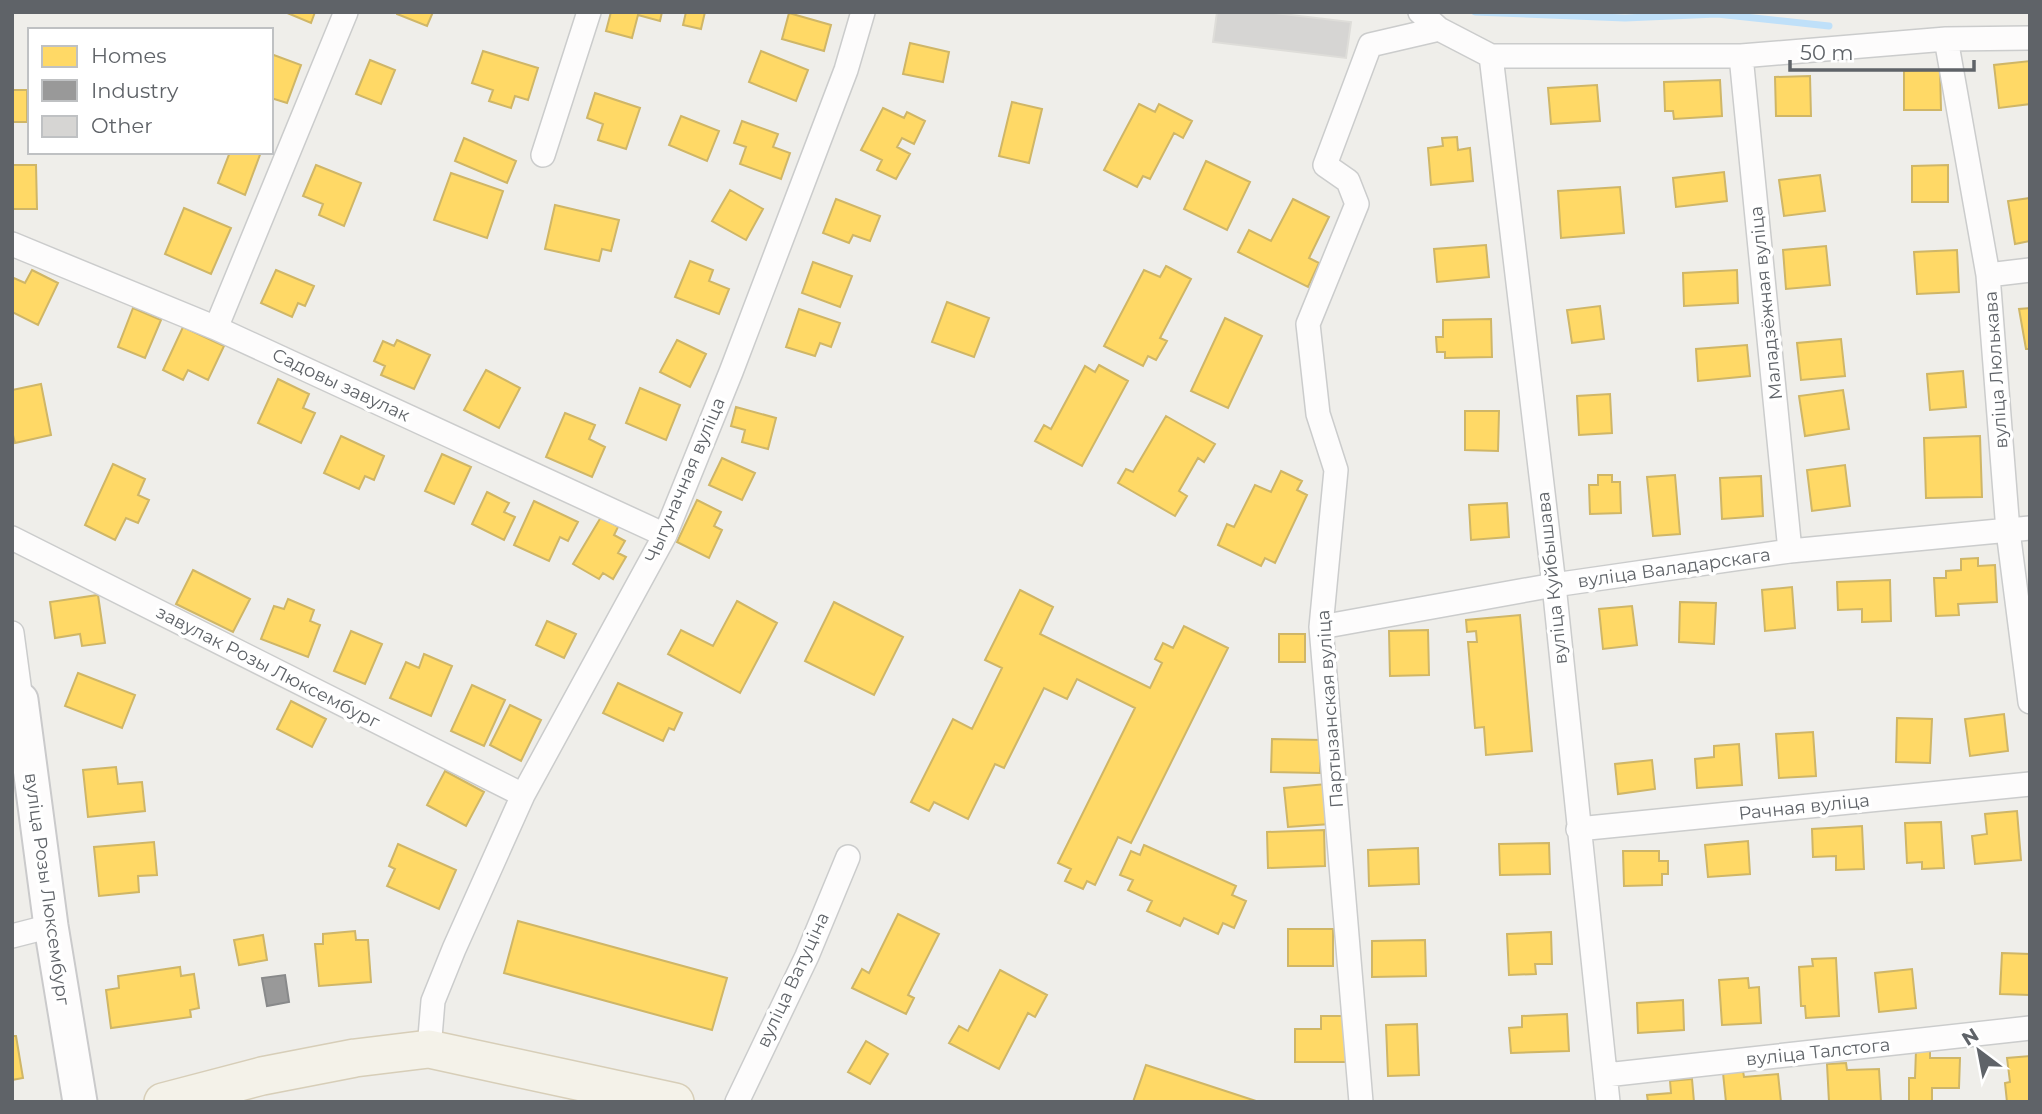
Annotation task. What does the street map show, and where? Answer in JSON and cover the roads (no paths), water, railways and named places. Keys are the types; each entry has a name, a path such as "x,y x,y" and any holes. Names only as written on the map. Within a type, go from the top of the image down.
{"main road":[{"path":"163,1102 262,1076 355,1058 429,1049 675,1102"}],"street":[{"path":"216,328 346,12"},
{"path":"543,155 589,12"},
{"name":"Чыгуначная вуліца","path":"429,1049 433,1001 453,949 523,795 665,535 732,372 846,70 863,12"},
{"path":"1420,12 1439,29 1491,56 1741,56 1946,39 2030,38"},
{"name":"Партызанская вуліца","path":"1361,1102 1321,627 1336,470 1318,414 1308,324 1357,204 1348,181 1325,165 1370,45 1439,29"},
{"name":"вуліца Люлькава","path":"1946,39 1988,275 2019,529 2030,702"},
{"name":"вуліца Куйбышава","path":"1491,56 1554,585 1608,1102"},
{"name":"Маладзёжная вуліца","path":"1741,56 1790,551"},
{"name":"Садовы завулак","path":"12,244 216,328 665,535"},
{"path":"1988,275 2030,270"},
{"name":"вуліца Валадарскага","path":"1321,627 1554,585 1790,551 2019,529"},
{"name":"завулак Розы Люксембург","path":"12,538 523,795"},
{"name":"вуліца Розы Люксембург","path":"12,633 17,700 80,1102"},
{"name":"Рачная вуліца","path":"1578,830 2030,784"},
{"name":"вуліца Ватуціна","path":"737,1102 807,956 848,857"},
{"path":"12,936 51,926"},
{"name":"вуліца Талстога","path":"1606,1075 2030,1028"}],"waterway":[{"path":"1475,12 1625,18 1717,14 1829,26"}]}
